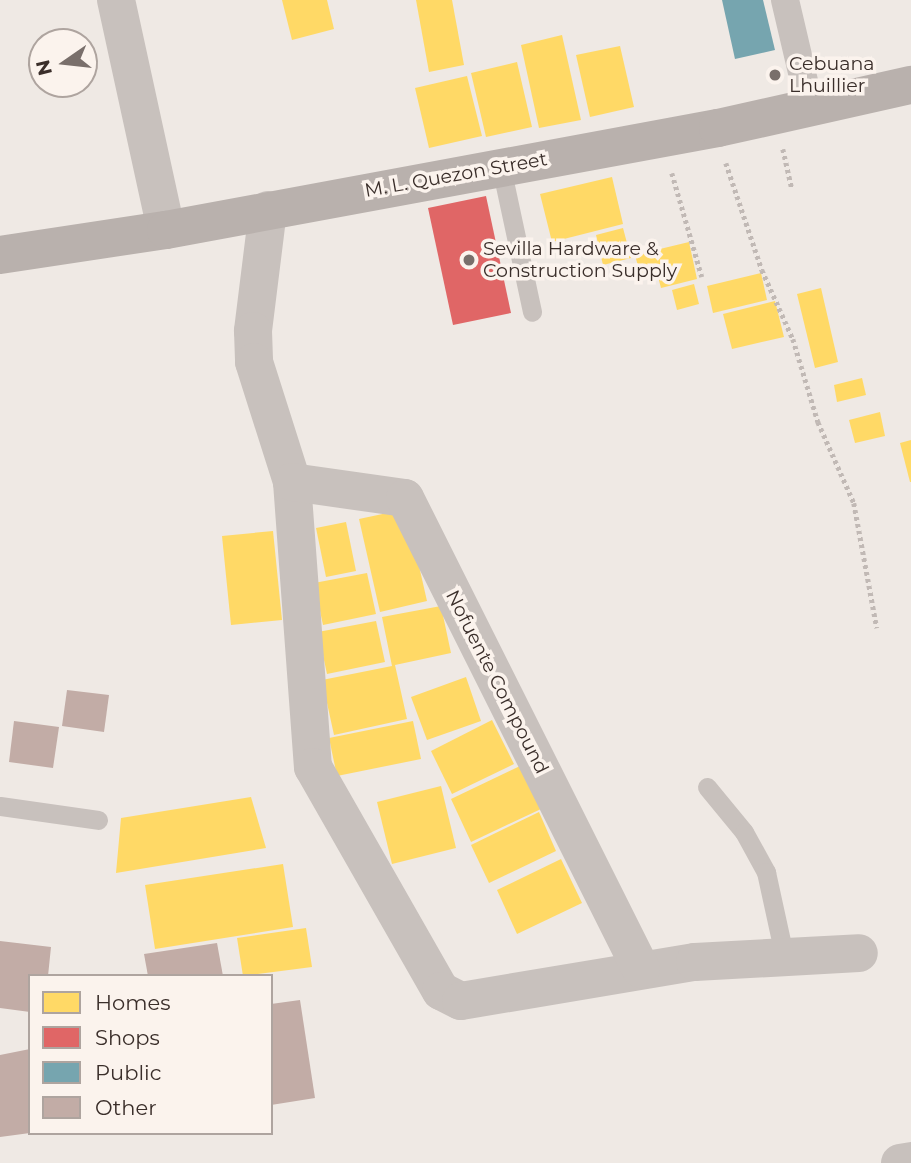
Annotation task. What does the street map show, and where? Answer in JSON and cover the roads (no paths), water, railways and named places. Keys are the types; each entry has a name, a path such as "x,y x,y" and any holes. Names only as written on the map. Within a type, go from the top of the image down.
{"main road":[{"name":"M. L. Quezon Street","path":"0,255 166,230 718,128 911,85"}],"street":[{"path":"116,0 166,230"},
{"path":"785,0 810,107"},
{"path":"268,210 253,331 254,362 292,482 313,767 441,991 461,1002 641,969 859,953"},
{"name":"Nofuente Compound","path":"292,482 405,498 641,969"},
{"path":"900,1163 911,1161"}],"lane":[{"path":"500,167 532,312"},
{"path":"707,787 744,832 766,872 785,959"},
{"path":"0,806 98,820"}],"place":[{"name":"Cebuana Lhuillier","path":"775,75"},
{"name":"Sevilla Hardware & Construction Supply","path":"469,260"}]}
